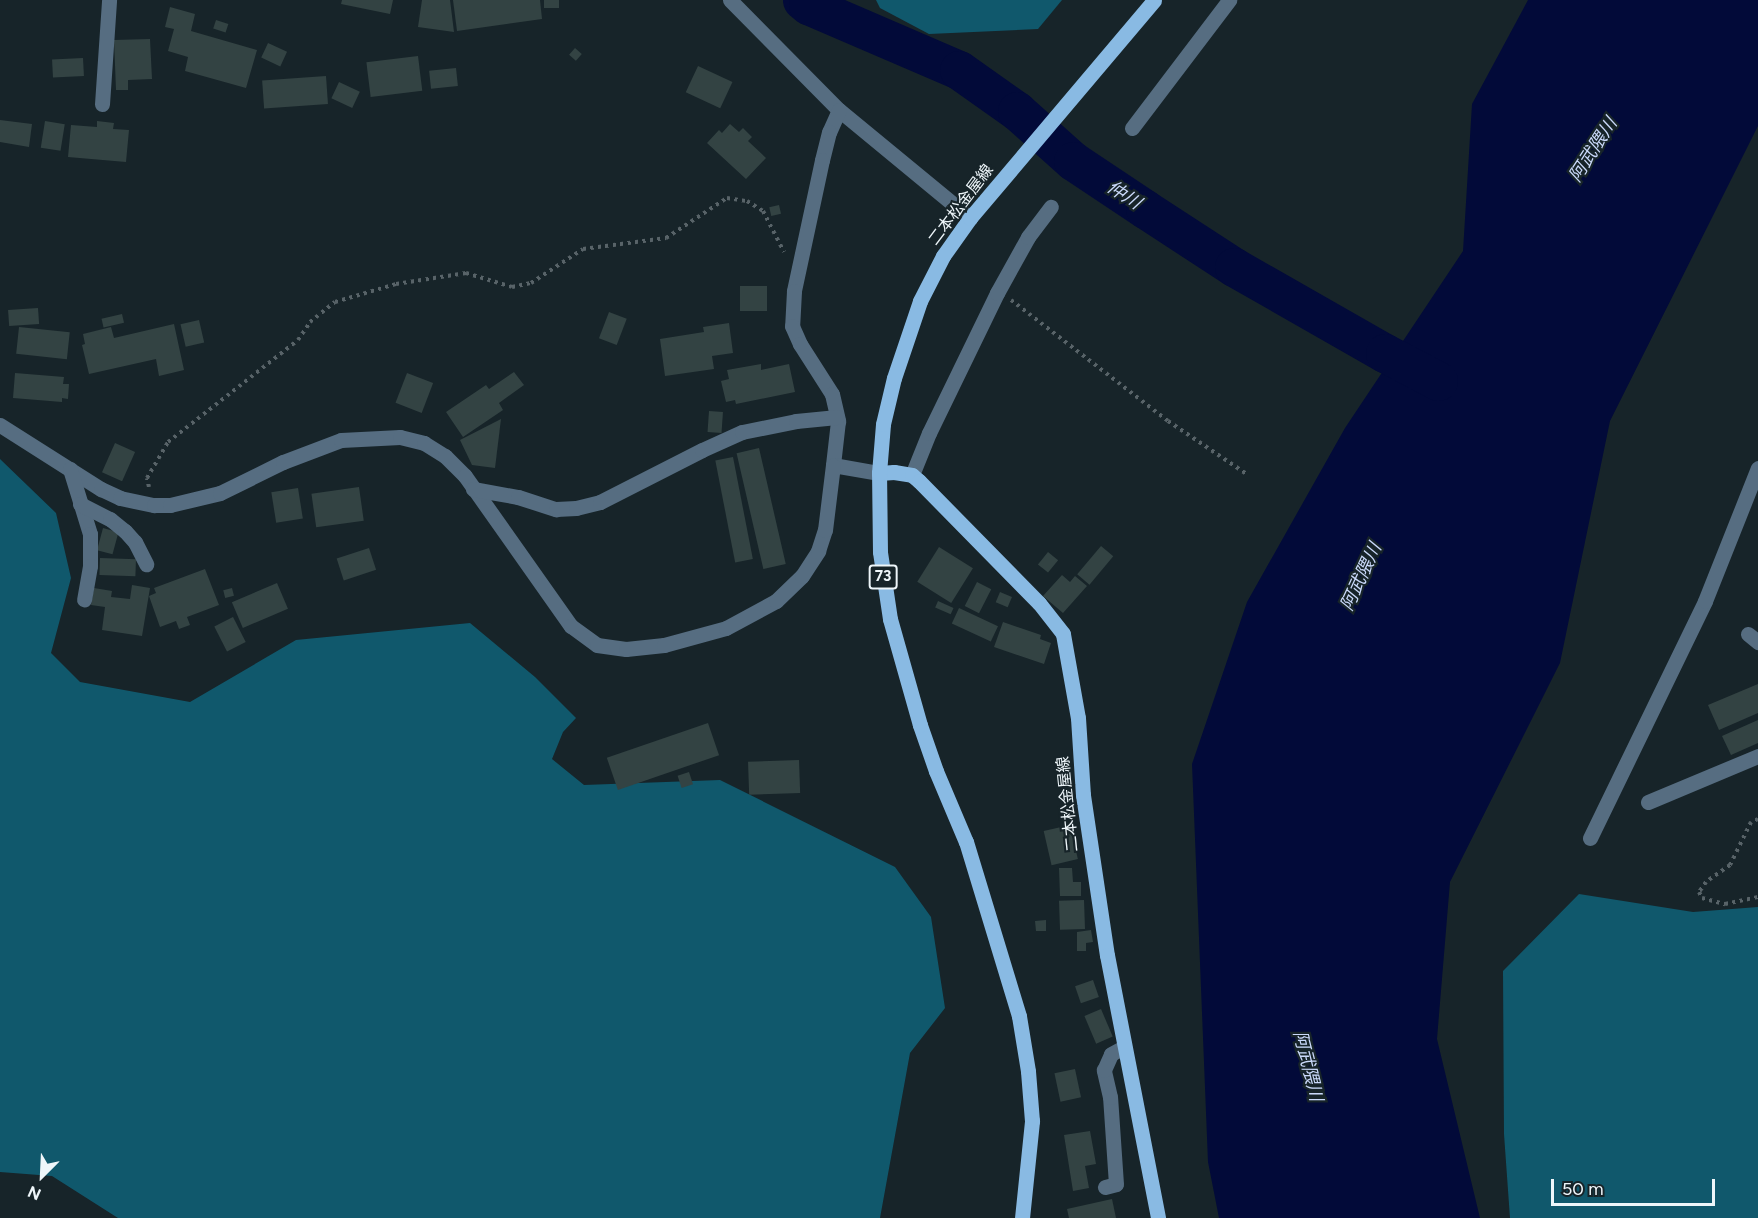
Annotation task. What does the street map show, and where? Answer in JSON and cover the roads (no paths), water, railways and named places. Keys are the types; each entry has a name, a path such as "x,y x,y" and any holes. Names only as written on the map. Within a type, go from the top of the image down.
{"main road":[{"name":"二本松金屋線","path":"1022,1218 1032,1121 1028,1071 1019,1016 966,842 936,771 896,647 882,574 879,473 883,424 894,378 920,301 943,256 970,218 1154,0"},
{"path":"879,473 894,472 912,475"},
{"name":"二本松金屋線","path":"912,475 1039,603 1063,634 1078,718 1083,795 1103,932 1158,1218"}],"street":[{"path":"102,104 108,0"},
{"path":"730,0 839,110 970,218"},
{"path":"1132,128 1228,0"},
{"path":"0,425 120,498 154,505 180,503 220,493 283,462 341,440 400,436 424,443 437,450 465,476 571,626 597,645 626,649 664,645 726,628 776,601 802,576 818,551 825,530 837,417 832,394 800,344 792,326 797,277 824,152 839,110"},
{"path":"912,475 929,433 997,293 1028,237 1051,207"},
{"path":"473,489 518,497 556,509 576,508 600,502 742,432 796,421 837,417"},
{"path":"833,465 879,473"},
{"path":"1590,838 1705,601 1758,468"},
{"path":"70,469 90,534 90,566 84,599"},
{"path":"80,504 110,519 125,531 135,542 146,564"},
{"path":"1648,802 1758,756"},
{"path":"1105,1187 1116,1184 1110,1097 1104,1070 1111,1054 1124,1047"}],"water":[{"name":"阿武隈川","path":"1528,0 1758,0 1758,126 1610,421 1560,663 1450,882 1437,1039 1480,1218 1219,1218 1208,1162 1192,764 1247,602 1345,428 1463,251 1472,104"}],"waterway":[{"name":"仲川","path":"802,0 808,5 959,70 1017,111 1073,161 1234,267 1438,381"}]}
